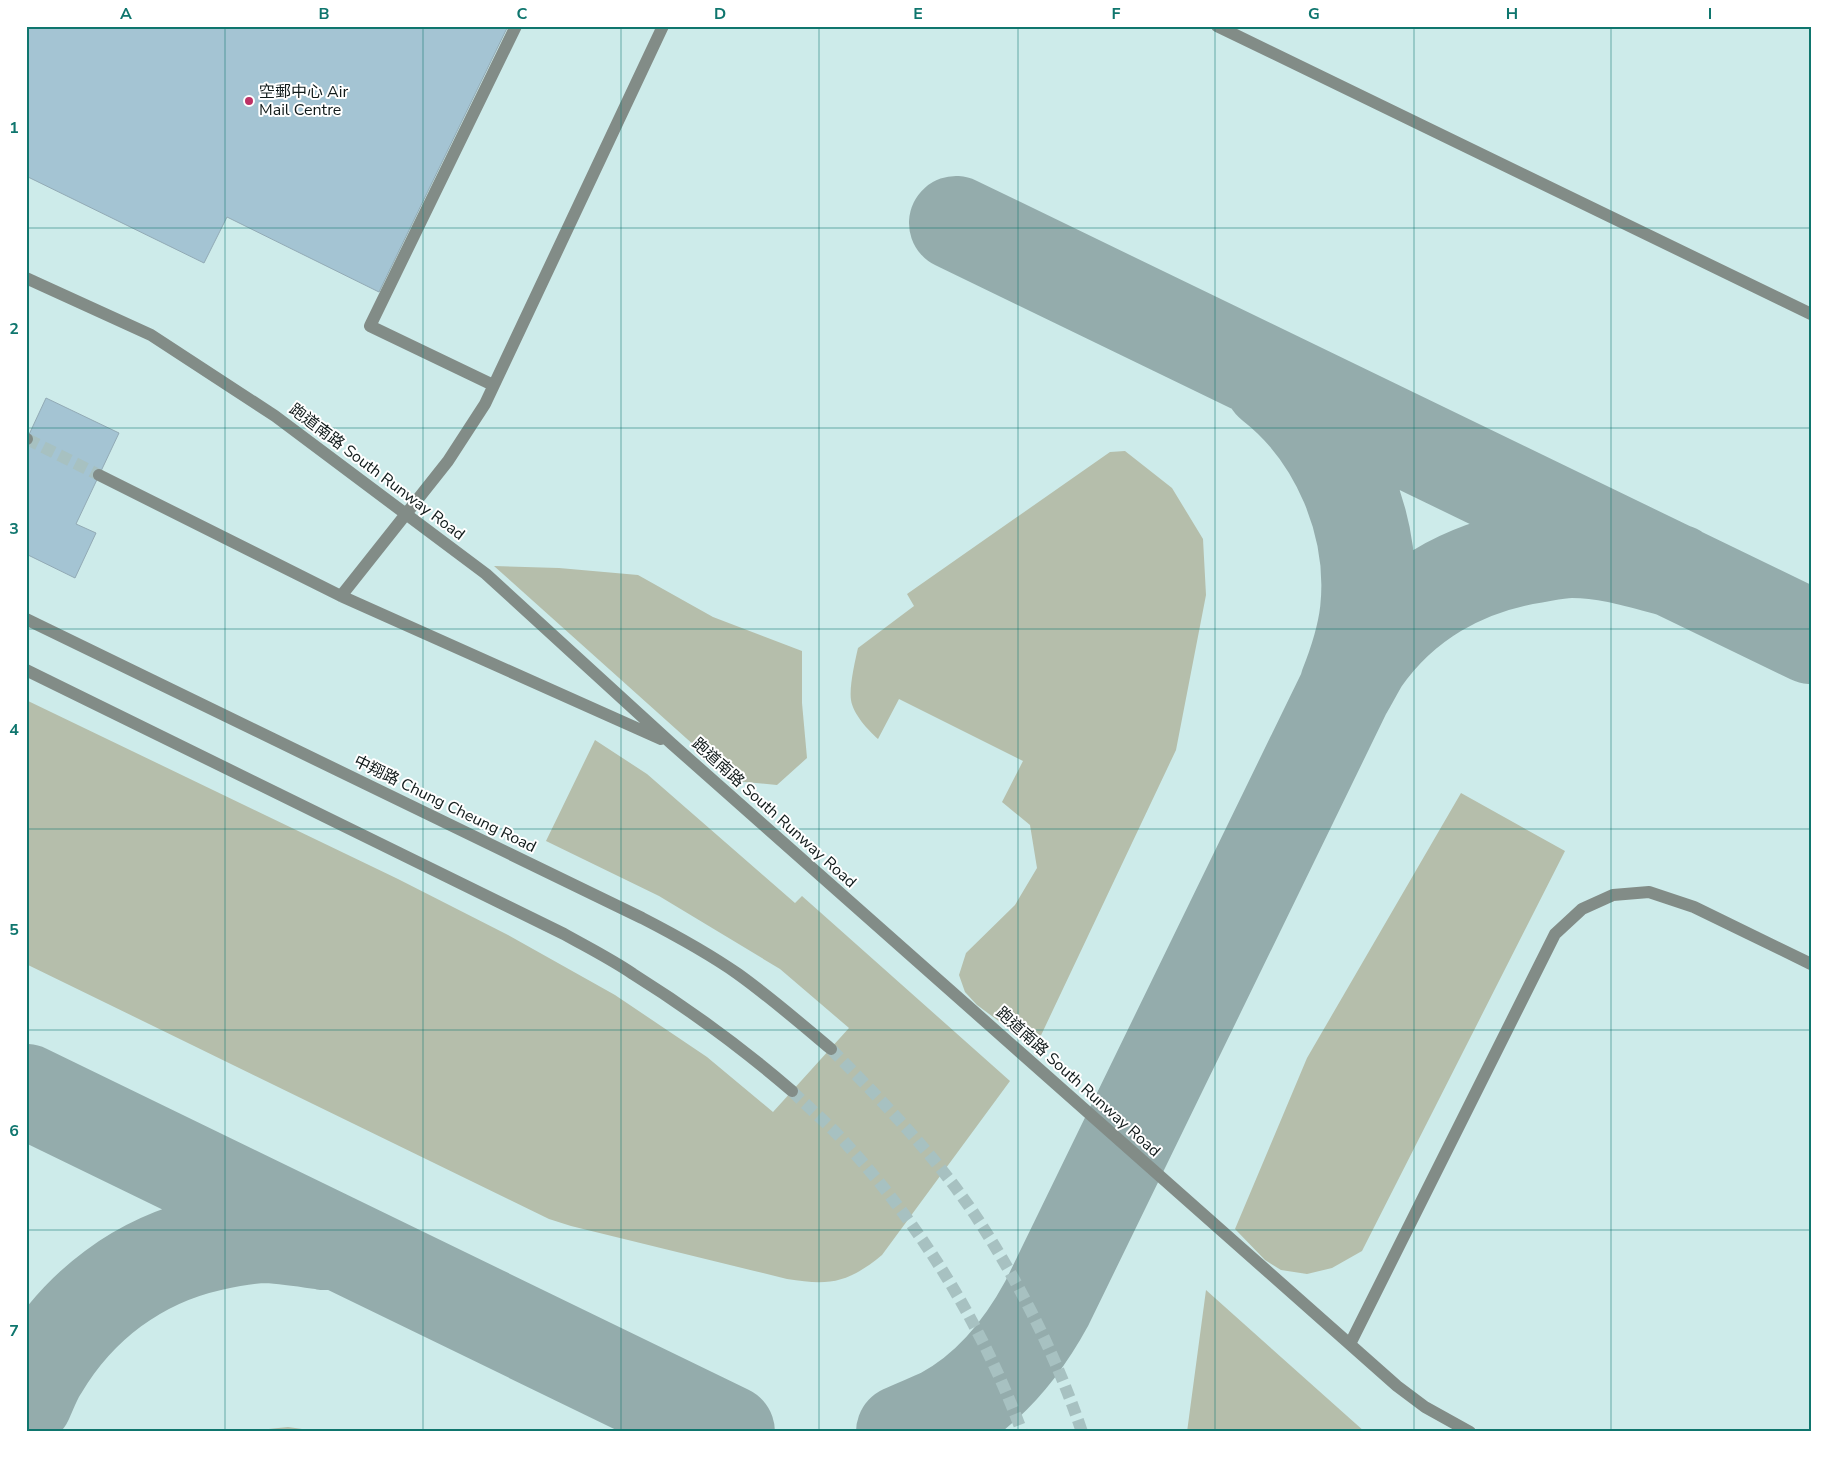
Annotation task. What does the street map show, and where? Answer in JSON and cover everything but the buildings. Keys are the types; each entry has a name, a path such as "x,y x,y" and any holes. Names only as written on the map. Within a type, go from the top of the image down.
{"lane":[{"path":"493,385 370,326 516,26"},
{"path":"341,596 448,461 484,404 663,26"},
{"path":"1217,26 1811,314"},
{"name":"跑道南路 South Runway Road","path":"27,278 151,335 275,416 486,574 672,744 1397,1386 1425,1407 1470,1432"},
{"name":"跑道南路 South Runway Road","path":"99,475 341,596 672,744"},
{"name":"中翔路 Chung Cheung Road","path":"26,619 642,918 690,944 738,974 785,1010 830,1049"},
{"path":"26,670 564,934 632,973 699,1017 750,1055 792,1091"},
{"path":"1350,1344 1555,934 1582,909 1613,895 1649,892 1694,907 1811,964"}],"green space":[{"path":"1125,451 1172,488 1203,539 1206,595 1176,750 1035,1048 977,1005 965,992 959,975 966,953 1015,905 1037,868 1030,825 1002,802 1023,761 899,699 878,739 861,721 852,705 851,688 853,674 858,648 914,606 907,594 1110,452"},
{"path":"494,566 559,568 638,575 713,617 802,651 802,703 807,758 777,785 734,781"},
{"path":"26,700 398,879 508,935 615,995 707,1057 773,1112 849,1028 780,969 659,896 546,841 595,740 647,774 795,903 802,896 1010,1081 882,1255 859,1272 838,1280 815,1282 787,1279 549,1219 26,964"},
{"path":"1461,793 1565,851 1362,1251 1332,1268 1307,1274 1281,1270 1265,1260 1235,1229 1307,1058"},
{"path":"1206,1290 1365,1432 1187,1432"},
{"path":"288,1427 323,1432 240,1432"}],"taxiway":[{"path":"956,223 1811,637"},
{"path":"1271,383 1295,404 1316,429 1348,485 1358,515 1365,547 1368,579 1367,611 1359,649 1346,687"},
{"path":"903,1432 942,1415 975,1393 1003,1367 1037,1320 1047,1303 1345,691 1362,661 1378,640 1396,621 1437,591 1460,578 1509,561 1558,552 1585,551 1625,558 1676,571"},
{"path":"26,1091 728,1432"},
{"path":"26,1400 41,1369 73,1325 113,1288 159,1261 185,1251 239,1238 267,1236 324,1243"}],"tunnel":[{"path":"27,439 99,475"},
{"path":"831,1049 925,1149 975,1215 1007,1266 1035,1320 1072,1403 1082,1432"},
{"path":"792,1091 849,1147 902,1212 926,1246 970,1318 989,1355 1022,1432"}],"place":[{"name":"空郵中心 Air Mail Centre","path":"249,101"}]}
